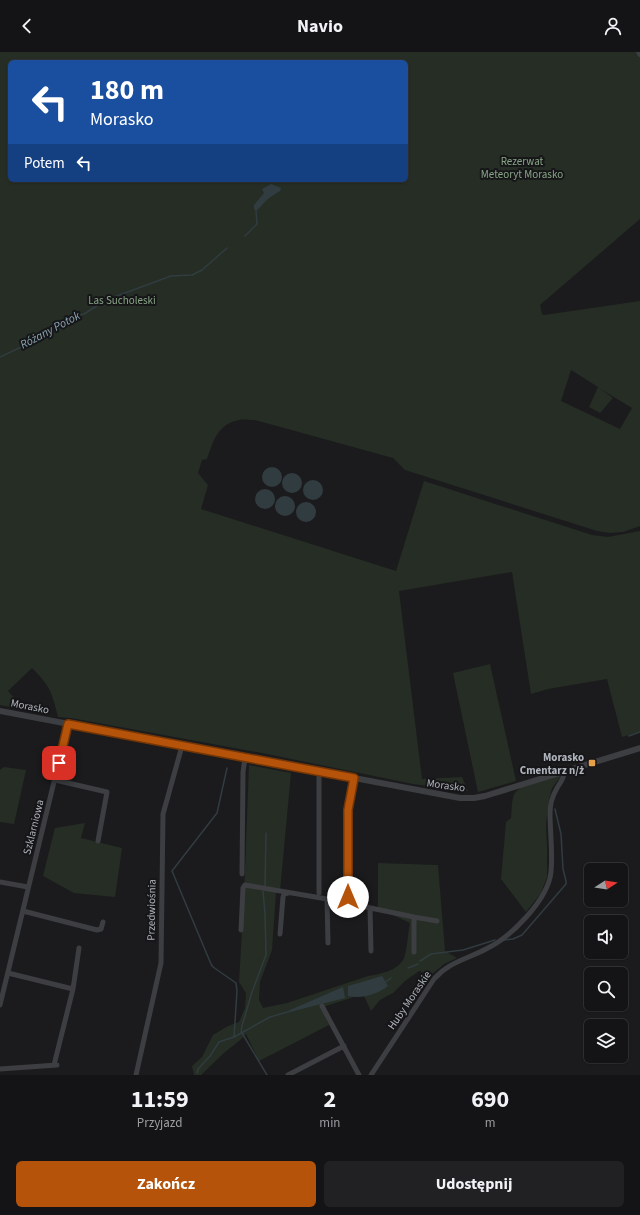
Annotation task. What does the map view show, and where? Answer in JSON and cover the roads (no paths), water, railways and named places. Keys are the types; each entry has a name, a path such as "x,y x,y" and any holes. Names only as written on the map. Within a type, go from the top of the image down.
{"street":[{"name":"Morasko","path":"0,711 354,778 446,797 471,798 490,794 640,748"},
{"name":"Szklarniowa","path":"0,1005 68,724"},
{"name":"Przedwiośnia","path":"136,1075 161,963 163,814 182,746"},
{"path":"242,874 243,772 245,758"},
{"name":"Huby Moraskie","path":"371,1075 434,979 441,971 448,966 491,947 524,919 539,902 550,879 550,811 555,790 564,778 564,771"},
{"path":"319,772 319,893"},
{"path":"348,897 348,810 354,778"},
{"path":"55,780 107,792 98,841"},
{"path":"0,882 28,888"},
{"path":"241,930 245,885 327,899 437,921"},
{"path":"280,934 283,897 284,894 288,893"},
{"path":"327,899 328,943"},
{"path":"370,908 371,951"},
{"path":"23,911 97,930 101,929 103,922"},
{"path":"414,917 414,952"},
{"path":"0,1069 56,1065 73,989 79,948"},
{"path":"8,973 73,989"},
{"path":"322,1006 359,1075"},
{"path":"288,1075 344,1046"}],"waterway":[{"name":"Różany Potok","path":"245,236 257,224 256,211"},
{"name":"Różany Potok","path":"44,334 69,317 84,314 106,300 171,276 192,275 202,270 227,248"},
{"name":"Różany Potok","path":"0,357 36,340"},
{"path":"629,736 640,732"},
{"path":"227,768 217,813 172,871 211,964 236,983 237,991 234,1037"},
{"path":"504,940 513,939 522,935 566,884 563,869 561,834 555,809"},
{"path":"265,886 266,833"},
{"path":"241,1033 252,992 266,955 263,891"},
{"path":"420,961 431,954 463,950 495,940"},
{"path":"408,968 418,964"},
{"path":"384,983 391,978"},
{"path":"197,1073 198,1069 210,1056 219,1042 234,1037 270,1017 291,1011"},
{"path":"242,1033 267,1075"}],"place":[{"name":"Morasko Cmentarz n/ż","path":"592,763"}],"park label":[{"name":"Rezerwat Meteoryt Morasko","path":"522,167"},
{"name":"Las Sucholeski","path":"122,300"}]}
